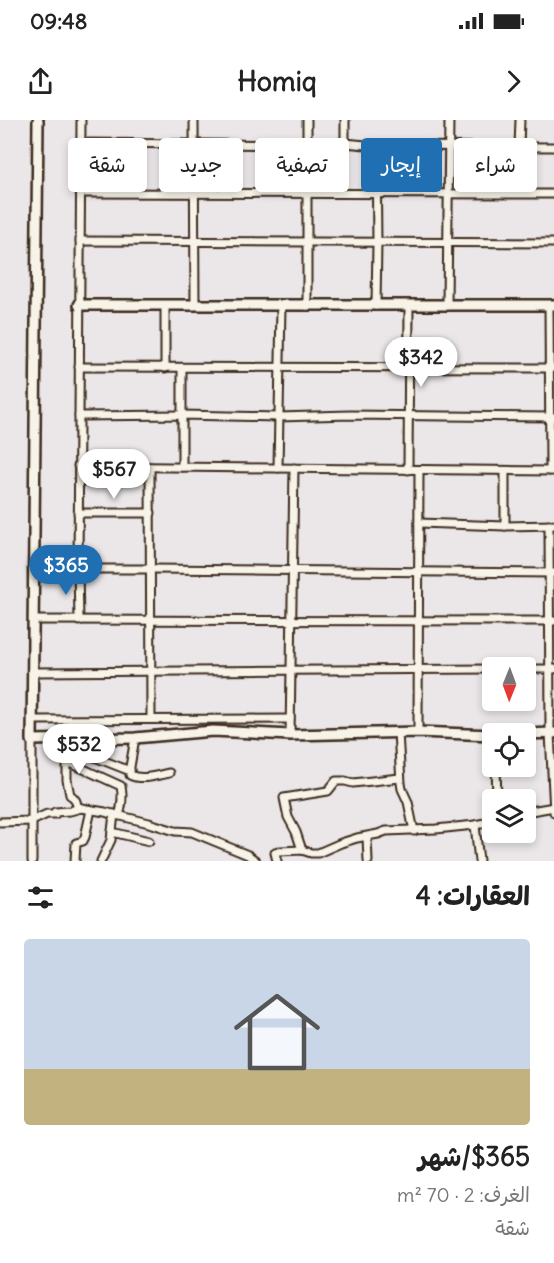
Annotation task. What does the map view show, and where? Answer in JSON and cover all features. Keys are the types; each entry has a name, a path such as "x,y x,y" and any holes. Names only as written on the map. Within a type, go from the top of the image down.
{"street":[{"path":"32,861 38,120"},
{"path":"81,120 81,138"},
{"path":"194,120 194,138"},
{"path":"307,120 307,138"},
{"path":"345,120 345,138"},
{"path":"447,306 449,120"},
{"path":"519,138 520,120"},
{"path":"442,146 454,146"},
{"path":"537,147 554,147"},
{"path":"79,621 80,193 554,194"},
{"path":"194,194 195,305"},
{"path":"307,194 307,306"},
{"path":"376,306 377,194"},
{"path":"80,242 554,243"},
{"path":"78,466 552,471 552,305 80,305"},
{"path":"165,305 165,368"},
{"path":"278,468 281,306"},
{"path":"408,470 409,306"},
{"path":"79,367 552,369"},
{"path":"182,368 182,467"},
{"path":"79,416 552,417"},
{"path":"150,467 151,718"},
{"path":"290,735 294,468"},
{"path":"418,732 419,470"},
{"path":"505,471 505,526"},
{"path":"78,513 151,513"},
{"path":"419,523 552,525 554,812"},
{"path":"78,569 552,573"},
{"path":"33,620 552,621"},
{"path":"32,672 482,669"},
{"path":"536,669 552,669"},
{"path":"32,720 290,719"},
{"path":"32,740 135,738 213,731 290,735 398,732 482,735"},
{"path":"398,732 400,778 414,831"},
{"path":"536,734 552,733"},
{"path":"135,738 130,775 137,778 169,773"},
{"path":"65,739 64,754 68,762 69,795 74,796 77,806 81,808"},
{"path":"79,739 92,756 130,771"},
{"path":"66,761 121,786 123,803 116,815 110,844 101,861"},
{"path":"302,850 288,817 284,798 328,791 336,781 353,783 400,778"},
{"path":"536,810 554,807"},
{"path":"0,822 32,821 48,814 55,814 55,812 81,808 175,831 192,832 248,855 256,861"},
{"path":"75,861 76,843 83,841 85,837 91,810"},
{"path":"277,861 275,853 280,851 321,852 341,843 386,831 414,831 482,824"},
{"path":"475,825 479,861"},
{"path":"112,832 149,842"},
{"path":"367,837 368,861"},
{"path":"321,852 321,861"}]}
